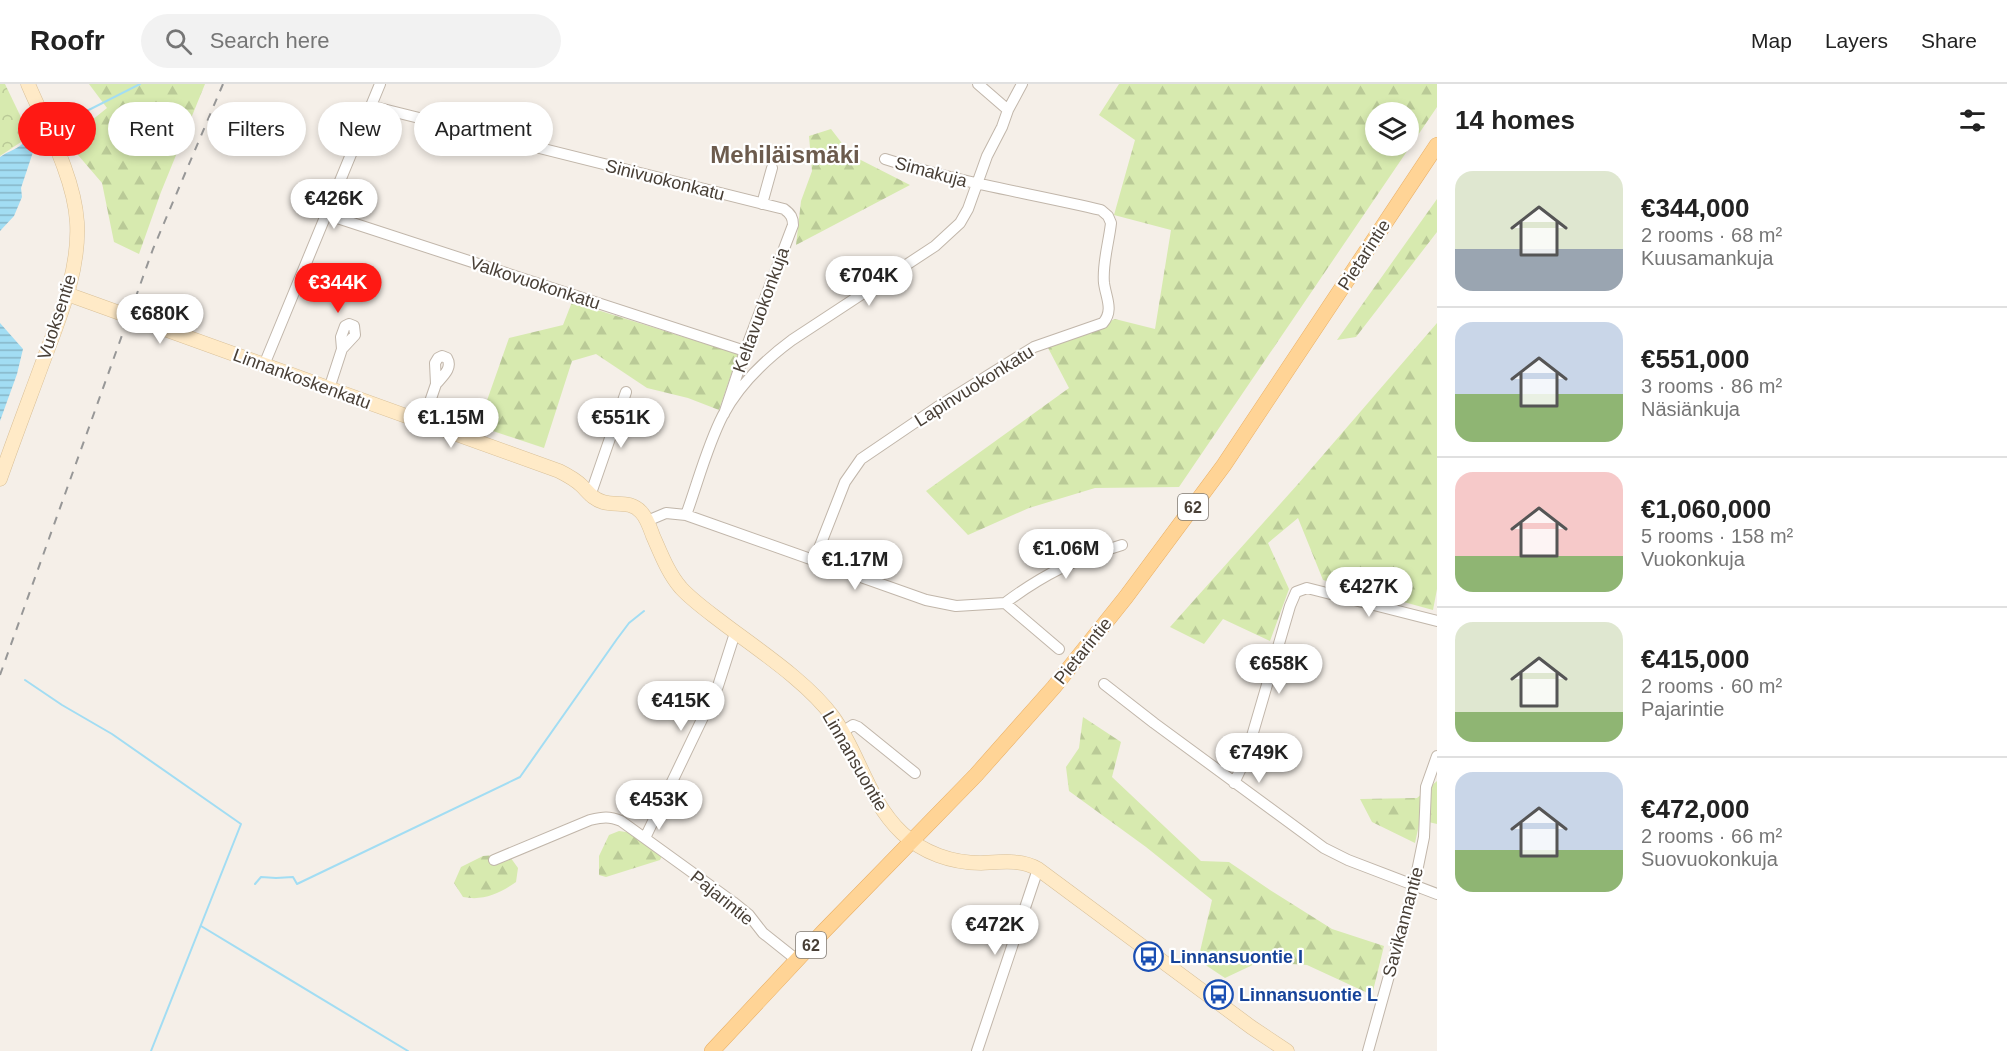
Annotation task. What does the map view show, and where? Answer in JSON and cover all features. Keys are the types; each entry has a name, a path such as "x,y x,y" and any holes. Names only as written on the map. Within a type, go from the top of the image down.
{"main road":[{"name":"Pietarintie","path":"712,1051 1016,732 1061,678 1160,551 1247,432 1437,145"}],"street":[{"name":"Vuoksentie","path":"0,479 67,294 75,253 77,220 72,191 60,157 28,84"},
{"path":"373,102 380,84"},
{"path":"978,84 1008,110"},
{"path":"686,515 724,414 743,386 771,356 935,246 960,222 968,209 1008,110 1022,84"},
{"name":"Sinivuokonkatu","path":"402,114 784,209"},
{"path":"264,365 350,156"},
{"name":"Simakuja","path":"885,159 977,184"},
{"path":"762,204 772,168"},
{"name":"Lapinvuokonkatu","path":"814,561 845,482 861,459 973,384 1034,347 1097,326 1107,318 1109,302 1103,277 1111,223 1108,216 1101,210 977,184"},
{"name":"Keltavuokonkuja","path":"724,414 745,351 793,225 793,219 784,209"},
{"name":"Valkovuokonkatu","path":"325,214 745,351"},
{"name":"Linnankoskenkatu","path":"67,294 559,471 581,484 590,496 603,502 625,503 633,506 641,511 647,521"},
{"path":"329,389 342,349"},
{"path":"423,422 436,384"},
{"path":"590,496 626,392"},
{"path":"647,521 666,513 686,515 904,593 941,603 966,606 1005,603 1056,569 1122,545"},
{"name":"Linnansuontie","path":"647,521 665,565 681,589 809,690 832,716 888,818 913,842 952,861 1017,862 1026,863 1038,869 1251,1027 1287,1051"},
{"path":"1234,783 1245,760 1293,597 1301,589 1307,588 1437,621"},
{"path":"1005,603 1059,649"},
{"path":"645,838 663,805 718,686 735,633"},
{"path":"1104,684 1324,848 1348,860 1437,894"},
{"path":"842,732 853,725 858,727 915,773"},
{"name":"Savikannantie","path":"1368,1051 1414,886 1424,837 1426,787 1437,756"},
{"name":"Pajarintie","path":"494,860 604,816 621,821 742,909 763,933 797,960"},
{"path":"976,1051 1038,869"}],"green space":[{"path":"0,84 5,84 18,111 18,144 0,156"},
{"path":"89,84 205,84 195,109 195,102 108,102 108,156 176,156 139,254 114,242 102,183 79,156 96,156 96,117 107,108"},
{"path":"1119,84 1437,84 1437,107 1419,134 1419,102 1365,102 1365,156 1404,156 1179,487 1095,488 1029,508 968,535 926,491 1069,388 1047,346 1115,319 1155,329 1171,230 1114,215 1135,140 1099,115"},
{"path":"831,129 851,155 910,185 796,245 801,201 812,171 809,136"},
{"path":"1437,199 1437,232 1356,337 1337,340"},
{"path":"572,302 738,354 719,410 688,398 647,388 596,354 572,361 544,448 478,426 509,338 563,325"},
{"path":"1437,323 1437,589 1433,610 1323,580 1298,518 1268,543 1289,589 1270,641 1223,619 1204,644 1170,627 1298,484"},
{"path":"1083,717 1121,742 1112,777 1201,861 1229,862 1332,929 1384,946 1372,995 1307,965 1259,962 1225,978 1198,960 1212,900 1146,847 1069,791 1066,767 1079,748"},
{"path":"1437,781 1437,824 1420,820 1415,843 1372,822 1360,799 1417,798"},
{"path":"619,831 633,833 663,854 660,860 606,877 599,875 599,856 609,835"},
{"path":"508,854 518,868 516,882 491,896 463,897 454,883 461,867 483,856"}],"water":[{"path":"18,147 18,156 32,156 21,188 22,197 14,216 0,231 0,157"},
{"path":"0,323 23,349 17,374 0,421"}],"waterway":[{"path":"96,106 140,84"},
{"path":"255,884 261,877 293,877 297,884 520,777 617,639 629,623 644,611"},
{"path":"25,680 112,734 241,824 151,1051"},
{"path":"201,926 408,1051"}],"railway":[{"path":"0,675 153,249 223,84"}],"place":[{"name":"Linnansuontie I","path":"1149,957"},
{"name":"Linnansuontie L","path":"1218,995"}],"district":[{"name":"Mehiläismäki","path":"785,155"}]}
